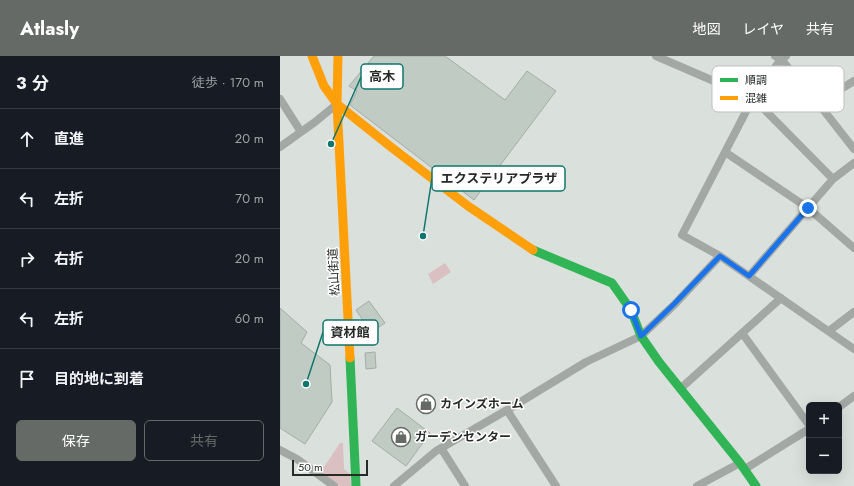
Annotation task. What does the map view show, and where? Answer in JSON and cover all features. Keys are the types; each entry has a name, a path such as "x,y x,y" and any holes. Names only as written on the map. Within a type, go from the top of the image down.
{"street":[{"path":"312,56 324,86 337,104 468,206 531,249 612,283 631,310 641,336 659,362 742,466 756,486"},
{"name":"松山街道","path":"338,56 337,104 356,486"},
{"path":"656,56 712,80"},
{"path":"775,66 781,57 788,66"},
{"path":"844,87 854,81"},
{"path":"280,99 301,132"},
{"path":"280,147 337,104"},
{"path":"745,112 682,235 720,256 854,349"},
{"path":"766,112 833,179"},
{"path":"825,112 854,149"},
{"path":"725,152 808,208 854,248"},
{"path":"749,276 833,179 854,163"},
{"path":"397,485 436,451 586,362 641,336 720,256"},
{"path":"680,389 781,298"},
{"path":"829,331 854,312"},
{"path":"742,333 806,421"},
{"path":"842,405 854,396"},
{"path":"507,410 556,486"},
{"path":"698,486 742,466 806,431"},
{"path":"441,448 465,486"},
{"path":"280,450 334,486"}],"shaded area":[{"path":"445,263 451,272 433,284 428,274"},
{"path":"340,443 343,443 344,469 350,474 351,486 340,486 320,473"}],"building":[{"path":"374,56 445,56 505,100 527,71 556,91 474,200 350,105 357,91 349,86"},
{"path":"369,301 385,323 371,332 356,310"},
{"path":"280,308 307,332 301,343 330,365 332,402 305,444 280,428"},
{"path":"375,352 376,368 366,369 365,353"},
{"name":"ガーデンセンター","path":"397,408 430,433 406,466 372,441"}],"traffic: fast":[{"path":"533,250 612,283 631,310 641,336 659,362 740,463 756,486"},
{"path":"350,358 356,486"}],"traffic: slow":[{"path":"312,56 324,86 337,104 468,206 533,250"},
{"path":"338,56 337,104 350,358"}],"place":[{"name":"高木","path":"331,144"},
{"name":"エクステリアプラザ","path":"423,236"},
{"name":"資材館","path":"306,384"},
{"name":"カインズホーム","path":"426,404"},
{"name":"ガーデンセンター","path":"401,437"}],"route":[{"path":"631,310 641,336 720,256 749,276 808,208"}]}
